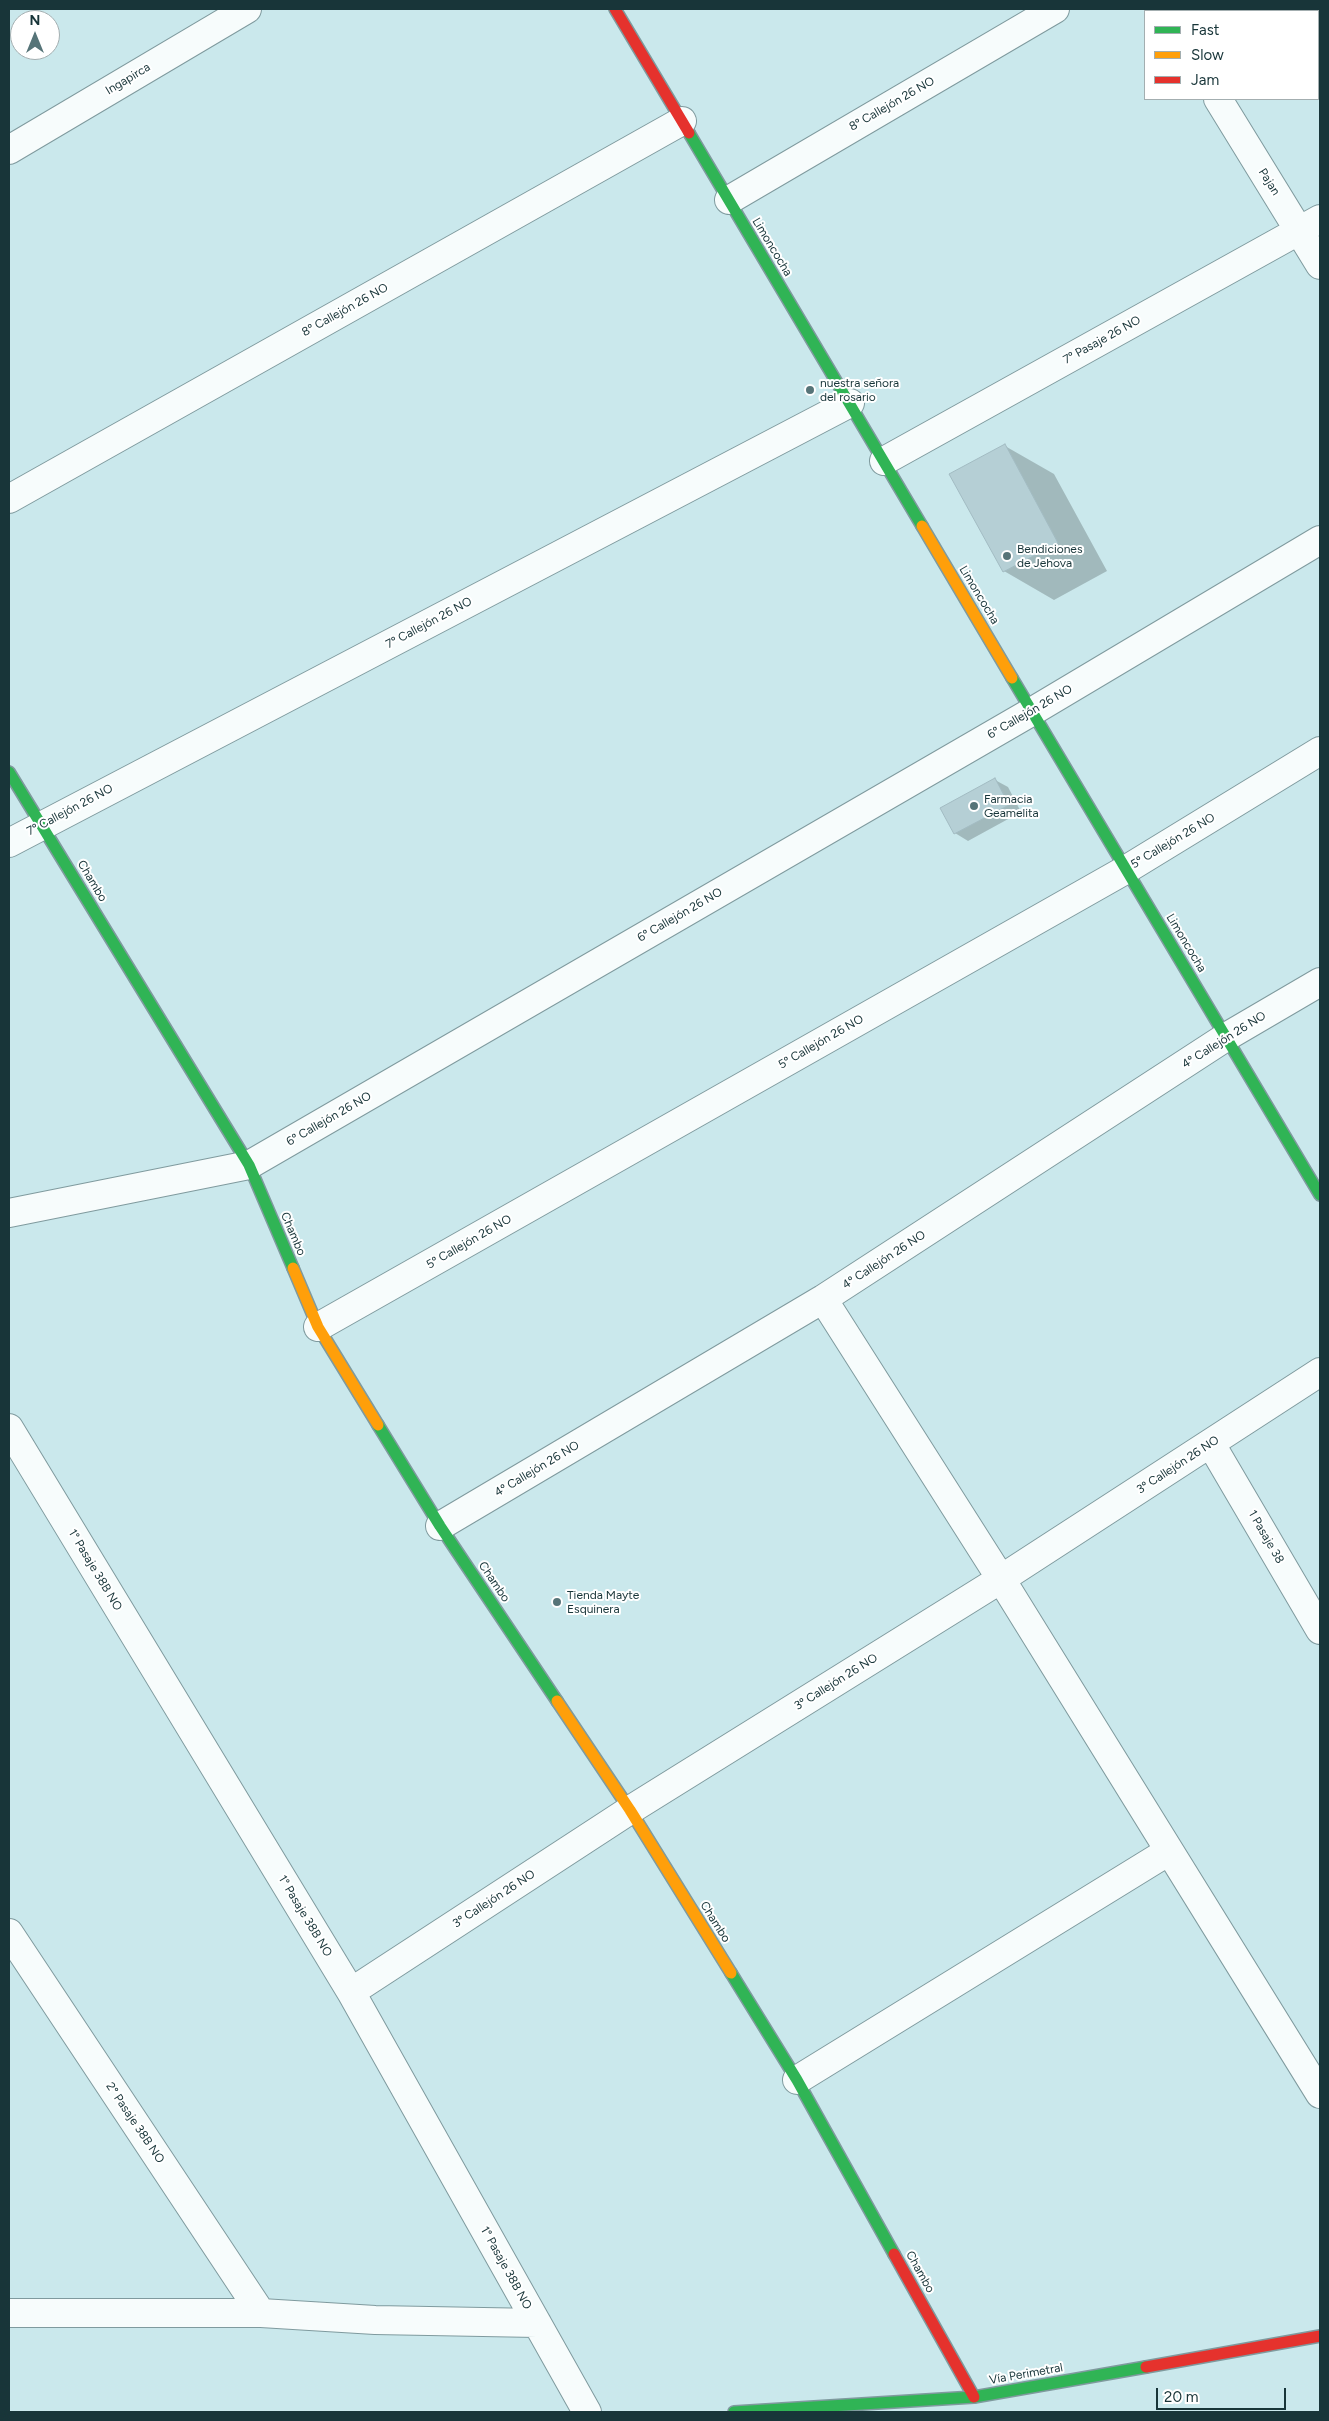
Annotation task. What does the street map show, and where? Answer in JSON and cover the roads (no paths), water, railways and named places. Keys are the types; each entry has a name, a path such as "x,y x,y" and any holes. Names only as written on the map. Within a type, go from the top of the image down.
{"main road":[{"name":"Limoncocha","path":"615,9 1320,1195"},
{"name":"Chambo","path":"9,772 249,1165 318,1327 440,1526 630,1810 796,2080 974,2397"},
{"name":"Vía Perimetral","path":"734,2412 974,2397 1320,2336"}],"street":[{"name":"Ingapirca","path":"9,150 247,9"},
{"name":"8º Callejón 26 NO","path":"729,200 1056,9"},
{"name":"Pajan","path":"1219,100 1310,225 1320,265"},
{"name":"8º Callejón 26 NO","path":"9,500 682,121"},
{"name":"7º Pasaje 26 NO","path":"884,462 1310,225"},
{"name":"7º Callejón 26 NO","path":"9,843 850,403"},
{"name":"6º Callejón 26 NO","path":"9,1212 249,1165 1033,711 1320,540"},
{"name":"5º Callejón 26 NO","path":"318,1327 1127,869 1320,751"},
{"name":"4º Callejón 26 NO","path":"440,1526 822,1299 1226,1037 1320,982"},
{"path":"822,1299 1001,1580 1320,2094"},
{"name":"3º Callejón 26 NO","path":"351,1992 630,1810 1001,1580 1320,1372"},
{"name":"1° Pasaje 38B NO","path":"9,1428 351,1992 587,2412"},
{"name":"1 Pasaje 38","path":"1211,1444 1320,1630"},
{"path":"796,2080 1169,1851"},
{"name":"2° Pasaje 38B NO","path":"9,1933 260,2313"},
{"path":"9,2313 260,2313 375,2320 537,2323"}],"place":[{"name":"nuestra señora del rosario","path":"810,390"},
{"name":"Bendiciones de Jehova","path":"1007,556"},
{"name":"Farmacia Geamelita","path":"974,806"},
{"name":"Tienda Mayte Esquinera","path":"557,1602"}]}
